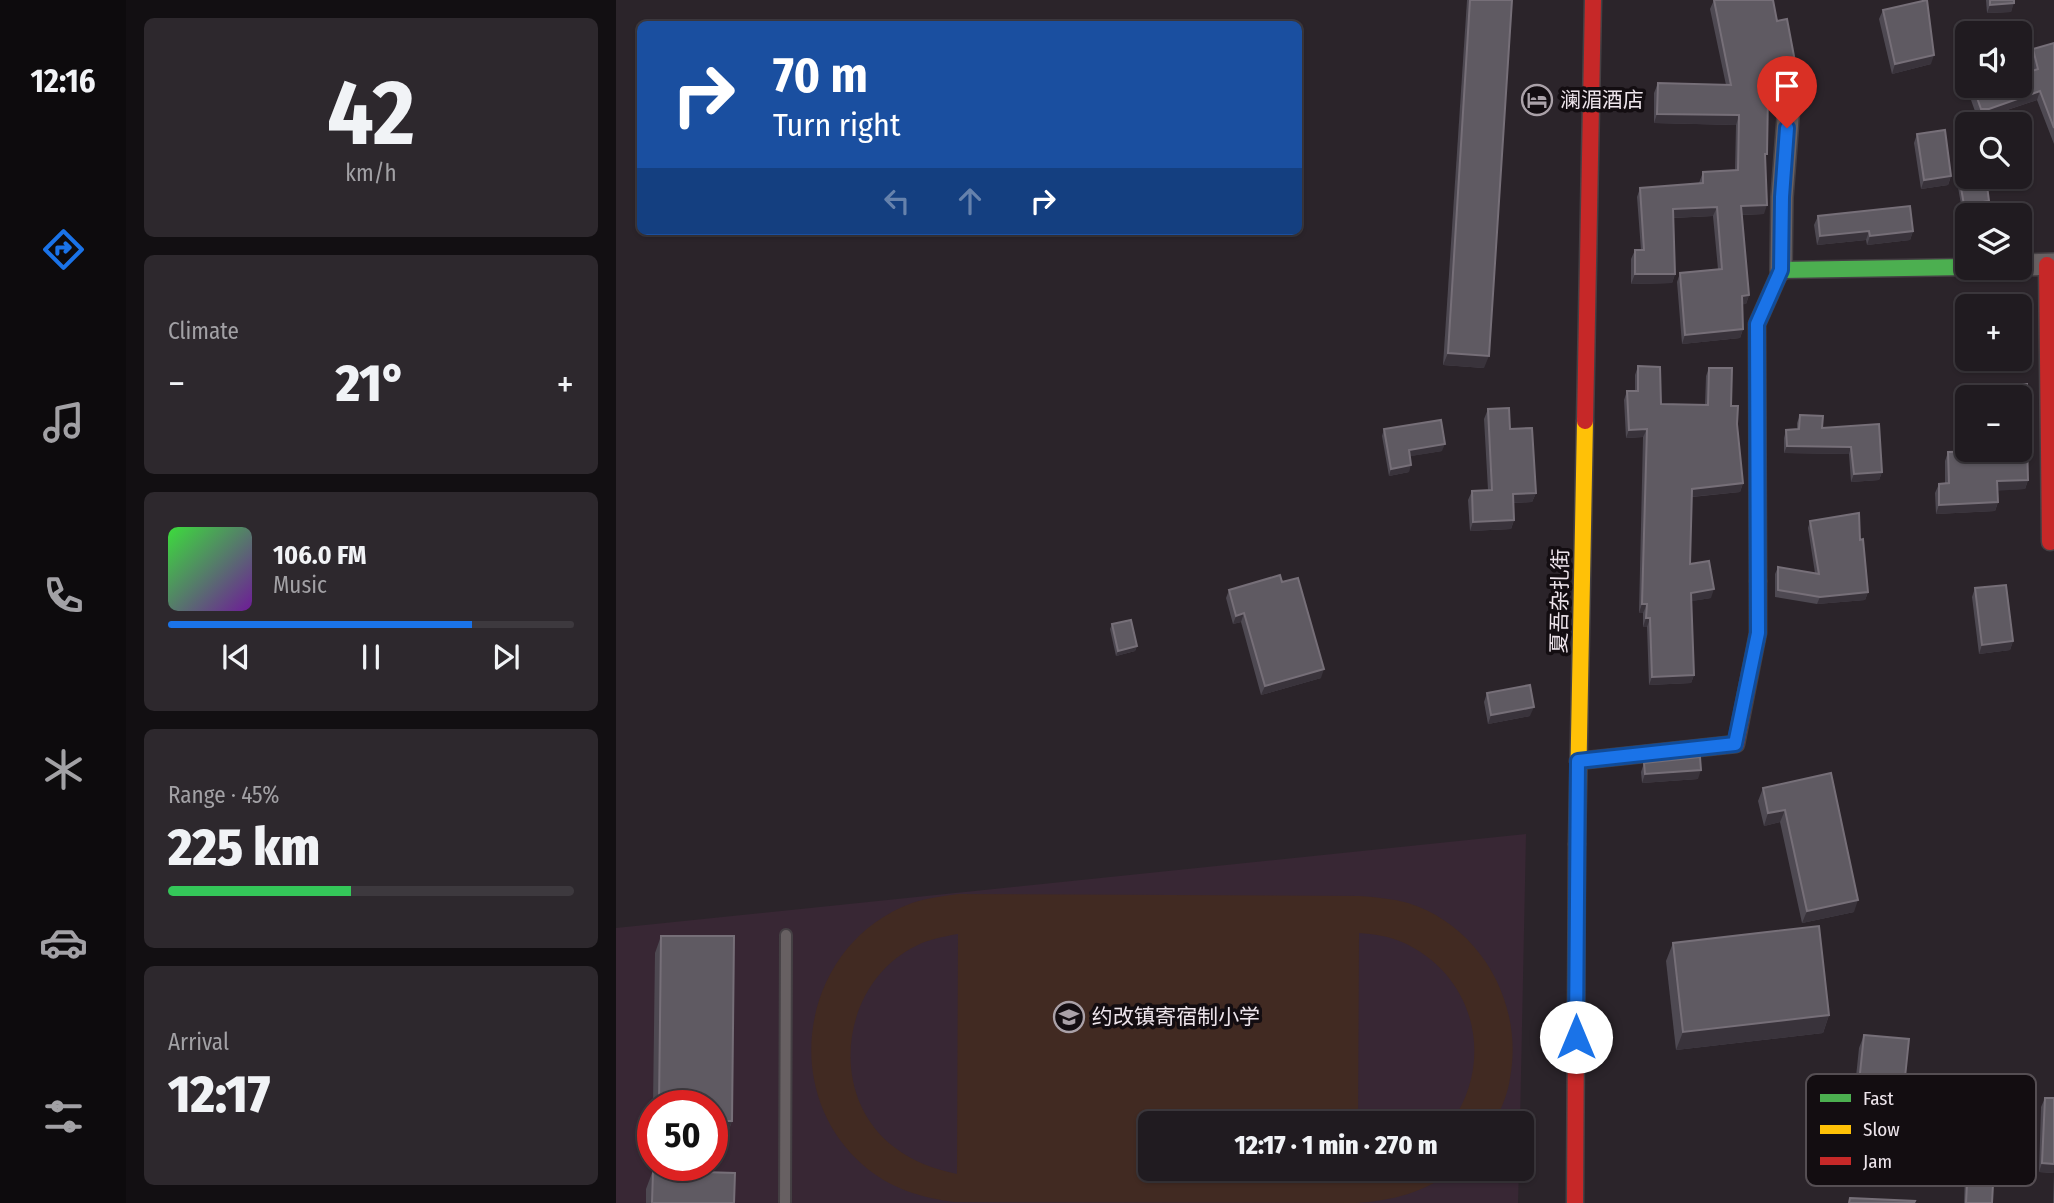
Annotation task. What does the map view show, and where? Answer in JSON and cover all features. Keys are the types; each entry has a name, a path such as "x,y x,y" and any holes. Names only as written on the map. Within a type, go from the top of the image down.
{"main road":[{"name":"夏吾杂扎街","path":"1575,1203 1578,761 1593,0"},
{"path":"2050,264 2050,542"},
{"path":"1578,761 1735,744 1758,633 1757,324 1781,270 1955,267"}],"street":[{"path":"1781,270 1782,197 1789,105"},
{"path":"2032,265 2050,264"}],"lane":[{"path":"785,1203 786,935"}],"shaded area":[{"name":"约改镇寄宿制小学","path":"1526,834 1520,1111 1138,1111 1138,1181 1519,1181 1518,1203 616,1203 616,928"},
{"path":"959,894 1360,896 1408,903 1434,914 1457,930 1476,949 1492,971 1503,996 1513,1050 1504,1101 1499,1111 1458,1111 1465,1098 1472,1072 1474,1046 1470,1021 1461,996 1446,975 1427,956 1397,940 1359,933 1358,1111 1138,1111 1138,1181 1437,1181 1432,1184 1383,1200 1356,1203 955,1202 906,1191 863,1165 836,1134 819,1098 812,1059 814,1021 826,983 846,950 875,923 912,903","holes":["958,934 957,1174 909,1157 894,1147 872,1125 858,1099 851,1070 851,1040 858,1012 871,985 891,963 916,946 936,938"]}],"building":[{"path":"1470,0 1512,0 1489,356 1448,353"},
{"path":"1714,0 1773,0 1777,21 1787,19 1797,72 1772,78 1775,92 1768,94 1765,154 1767,205 1741,206 1749,295 1742,296 1743,329 1685,335 1680,273 1722,269 1717,207 1673,209 1675,274 1635,274 1635,250 1644,250 1640,188 1703,183 1703,172 1738,170 1739,115 1657,114 1658,83 1731,85"},
{"path":"1927,0 1934,55 1895,64 1883,10"},
{"path":"1990,0 2014,0 2014,3 1990,5"},
{"path":"2054,43 2054,128 2040,91 2032,94 2032,71 2038,69 2033,49"},
{"path":"1977,98 2020,98 1989,109 1981,109"},
{"path":"1945,130 1951,176 1924,180 1917,134"},
{"path":"1961,189 1987,189 1989,201 1964,203"},
{"path":"1910,206 1913,231 1870,236 1869,231 1820,236 1818,216"},
{"path":"1638,366 1660,367 1661,404 1708,405 1709,368 1732,368 1731,406 1738,406 1737,424 1743,483 1692,489 1690,564 1709,561 1714,589 1691,593 1694,675 1652,677 1650,618 1646,618 1647,604 1642,604 1647,429 1629,430 1627,391 1638,391"},
{"path":"1509,408 1510,429 1532,428 1536,493 1513,494 1514,520 1473,522 1472,491 1492,490 1488,409"},
{"path":"1800,415 1823,416 1822,428 1879,424 1882,472 1854,474 1851,447 1787,446 1786,430 1799,429"},
{"path":"1441,420 1445,444 1409,450 1411,465 1391,469 1384,429"},
{"path":"1948,452 1955,452 1955,462 2028,462 2028,480 1997,481 1998,502 1939,505 1939,484 1949,483"},
{"path":"1859,513 1868,592 1820,597 1778,590 1778,567 1819,574 1810,521"},
{"path":"1280,575 1282,582 1298,578 1324,669 1265,686 1244,613 1236,616 1229,590"},
{"path":"2006,585 2013,641 1982,645 1975,588"},
{"path":"1131,620 1137,646 1118,651 1112,624"},
{"path":"1530,685 1534,707 1491,715 1487,693"},
{"path":"1700,757 1701,770 1645,774 1644,763"},
{"path":"1831,773 1858,900 1807,911 1785,810 1768,813 1763,788"},
{"path":"1819,926 1829,1015 1683,1032 1673,943"},
{"path":"661,936 734,936 732,1121 728,1121 728,1090 659,1090"},
{"path":"1864,1035 1909,1039 1905,1074 1860,1074"},
{"path":"2045,1098 2054,1098 2054,1164 2042,1163"},
{"path":"728,1173 735,1173 734,1203 652,1203 653,1181 728,1181"},
{"path":"1967,1186 1993,1186 1992,1203 1966,1203"},
{"path":"1850,1198 1915,1201 1849,1203"}],"traffic: fast":[{"path":"1758,581 1757,324 1781,270 1955,267"}],"traffic: slow":[{"path":"1577,844 1585,421"}],"traffic: jam":[{"path":"1585,421 1593,0"},
{"path":"2047,265 2050,542"},
{"path":"1578,761 1736,744 1758,633 1758,581"},
{"path":"1575,1203 1577,844"}],"place":[{"name":"澜湄酒店","path":"1537,100"},
{"name":"约改镇寄宿制小学","path":"1069,1017"}],"route":[{"path":"1576,1037 1578,761 1735,744 1758,633 1757,324 1781,270 1787,128"}]}
